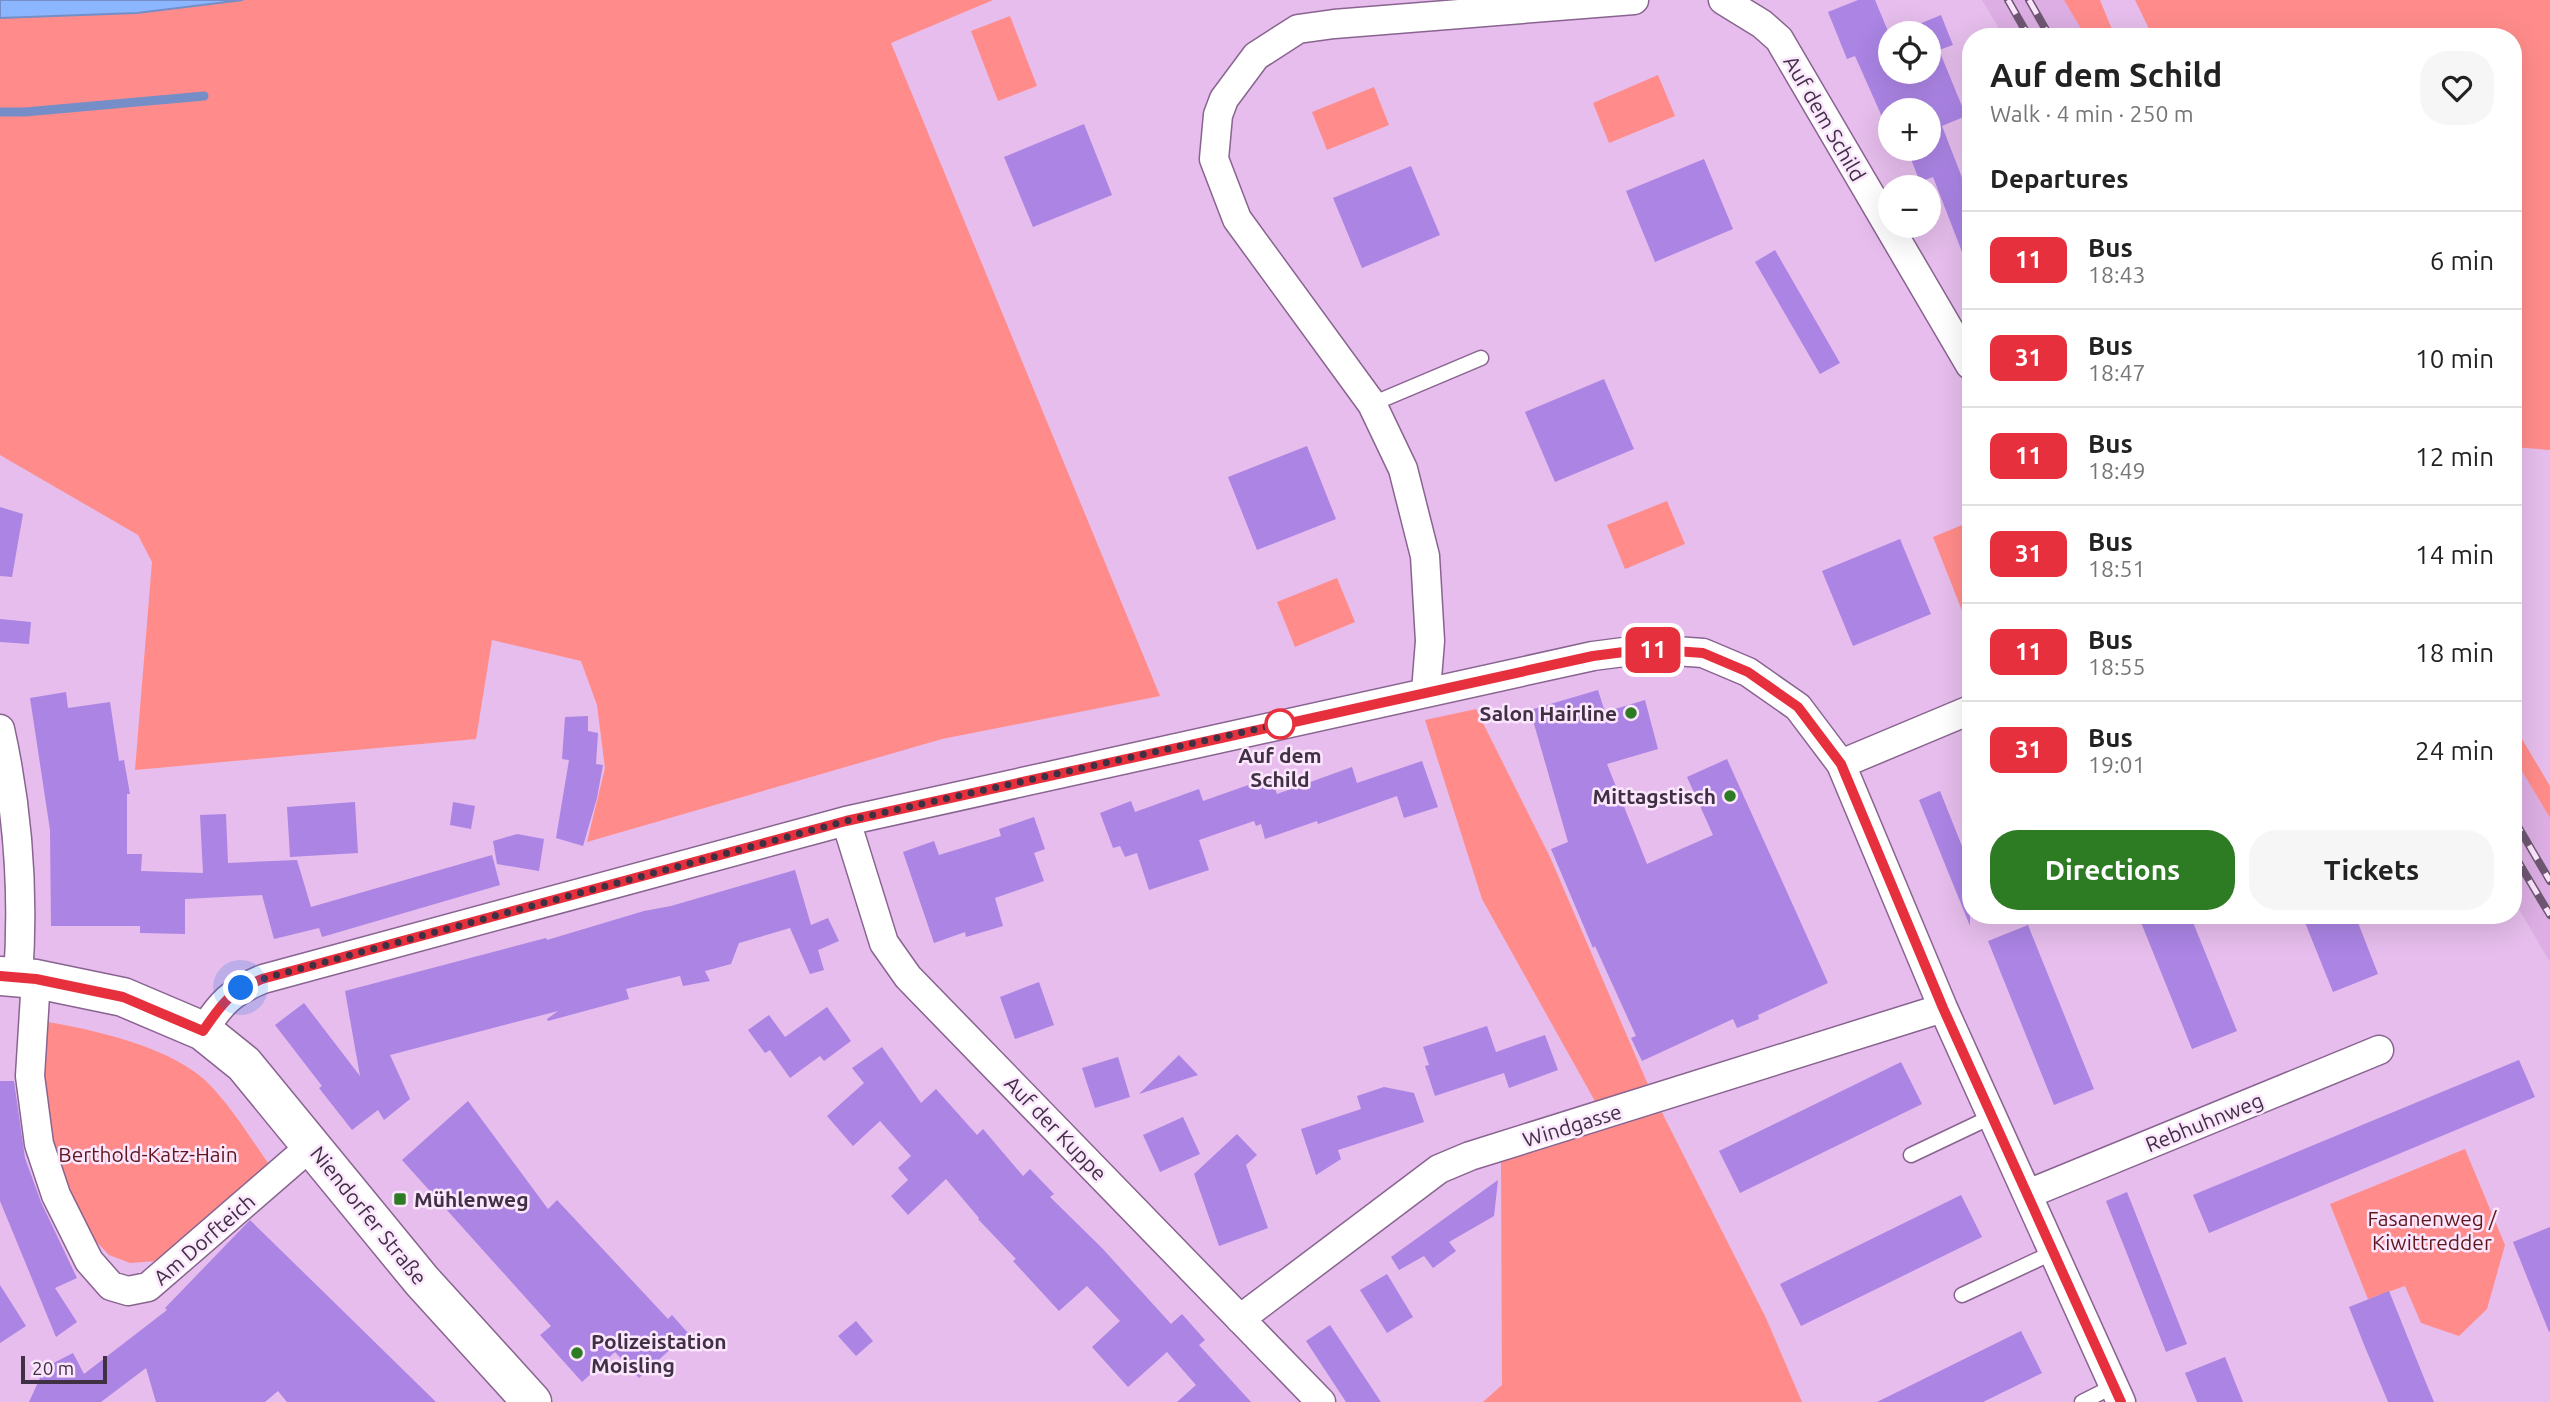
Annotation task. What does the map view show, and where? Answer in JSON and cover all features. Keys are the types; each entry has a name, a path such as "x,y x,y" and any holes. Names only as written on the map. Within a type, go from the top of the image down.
{"main road":[{"name":"Niendorfer Straße","path":"18,978 123,997 203,1031 244,1064 422,1281 532,1402"}],"street":[{"path":"1426,691 1430,641 1424,556 1403,469 1372,404 1237,219 1214,159 1218,115 1224,99 1256,56 1298,29 1334,23 1634,0"},
{"name":"Auf dem Schild","path":"1723,0 1762,24 1779,39 1962,351"},
{"path":"203,1031 221,1003 241,988 262,979 846,821 1426,691 1604,654 1647,649 1703,653 1748,672 1798,707 1841,764 1943,1008 2118,1394"},
{"path":"1841,764 1962,713"},
{"name":"Am Dorfteich","path":"0,729 19,848 18,978 40,1144 56,1195 89,1261 111,1286 128,1291 148,1287 312,1145"},
{"name":"Auf der Kuppe","path":"846,821 884,943 908,977 1047,1117 1321,1402"},
{"name":"Windgasse","path":"1240,1319 1439,1169 1470,1156 1943,1008"},
{"name":"Rebhuhnweg","path":"2028,1194 2379,1050"}],"lane":[{"path":"1372,404 1481,358"},
{"path":"1912,1155 1993,1116"},
{"path":"1962,1295 2054,1252"},
{"path":"2082,1402 2118,1394"}],"shaded area":[{"path":"1982,0 2065,0 2082,28 1999,28"},
{"path":"2522,771 2550,818 2550,962 2522,914"}],"green space":[{"path":"243,0 993,0 891,43 1160,696 942,739 587,842 605,768 597,705 581,661 492,640 476,739 135,770 152,562 138,535 0,455 0,18 137,13"},
{"path":"2064,0 2100,0 2111,28 2081,28"},
{"path":"2135,0 2550,0 2550,450 2522,448 2522,28 2149,28"},
{"path":"1010,16 1037,86 998,101 971,31"},
{"path":"1658,75 1675,116 1609,143 1593,103"},
{"path":"1374,87 1389,125 1327,150 1312,112"},
{"path":"1667,501 1685,544 1625,569 1607,525"},
{"path":"1962,525 1962,611 1933,537"},
{"path":"1337,578 1355,622 1295,647 1277,602"},
{"path":"1476,709 1550,857 1649,1087 1766,1318 1802,1402 1483,1402 1502,1385 1501,1161 1603,1128 1596,1103 1482,899 1425,720"},
{"path":"2522,739 2550,786 2550,818 2522,771"},
{"name":"Berthold-Katz-Hain","path":"47,1022 134,1043 156,1051 195,1072 210,1085 242,1124 270,1166 188,1244 156,1261 130,1263 109,1255 84,1229 60,1183 40,1075"},
{"name":"Fasanenweg / Kiwittredder","path":"2465,1149 2505,1245 2487,1309 2459,1336 2421,1323 2405,1286 2368,1299 2330,1204"}],"water":[{"path":"0,0 243,0 137,13 0,18"}],"building":[{"path":"1858,0 1875,0 1884,21 1878,21 1878,84 1941,84 1941,55 1962,106 1962,118 1942,126 1962,177 1962,252 1941,198 1941,175 1917,175 1912,161 1941,161 1941,98 1878,98 1878,108 1855,56 1847,59 1828,12"},
{"path":"1941,15 1953,45 1941,49 1941,21 1926,21"},
{"path":"1084,124 1112,195 1033,227 1004,157"},
{"path":"1704,159 1733,229 1655,262 1626,191"},
{"path":"1411,166 1440,235 1362,268 1333,198"},
{"path":"1775,250 1840,363 1820,374 1755,262"},
{"path":"1604,379 1634,449 1555,482 1525,412"},
{"path":"1307,446 1336,519 1257,550 1228,477"},
{"path":"0,507 23,514 12,577 0,576"},
{"path":"1900,539 1931,614 1853,646 1822,571"},
{"path":"0,619 31,622 29,644 0,642"},
{"path":"1598,690 1605,712 1645,700 1658,749 1607,764 1647,864 1713,835 1687,777 1727,759 1828,983 1758,1015 1759,1019 1737,1028 1733,1019 1642,1061 1631,1038 1636,1036 1595,946 1593,948 1551,849 1568,842 1530,710"},
{"path":"66,692 68,708 110,702 119,761 124,760 130,794 127,794 127,854 142,854 141,871 203,873 200,815 226,814 228,863 297,860 311,907 492,855 500,885 322,937 319,928 274,939 262,895 185,899 185,934 140,933 140,926 51,926 50,830 30,698"},
{"path":"588,716 588,731 598,733 596,764 603,765 583,846 556,838 569,760 562,759 565,717"},
{"path":"1422,761 1438,807 1404,818 1397,796 1318,824 1317,821 1265,839 1261,824 1256,826 1254,821 1199,840 1209,870 1149,890 1137,853 1125,857 1120,846 1113,848 1100,813 1131,801 1135,812 1199,789 1203,801 1271,777 1277,794 1352,767 1357,783"},
{"path":"1940,791 1962,846 1962,906 1919,800"},
{"path":"355,802 358,853 290,857 287,807"},
{"path":"453,802 475,806 471,829 450,825"},
{"path":"1034,817 1045,849 1034,853 1044,881 995,898 1003,926 966,937 965,932 934,943 903,852 934,841 939,855 1001,836 999,829"},
{"path":"517,834 544,839 539,871 497,864 493,841"},
{"path":"795,870 811,925 828,918 839,941 818,950 824,970 810,974 790,928 739,943 731,964 705,971 710,981 683,986 680,976 626,989 629,999 548,1021 547,1019 558,1011 390,1055 410,1099 384,1120 378,1110 352,1130 275,1025 304,1003 360,1076 345,991 546,938 547,940"},
{"path":"2142,924 2194,924 2237,1031 2192,1049"},
{"path":"2306,924 2359,924 2378,974 2333,992"},
{"path":"2028,925 2094,1089 2054,1105 1988,941"},
{"path":"1039,982 1054,1025 1015,1039 1000,997"},
{"path":"827,1007 851,1041 824,1061 820,1056 790,1078 770,1050 765,1053 748,1030 769,1015 785,1037"},
{"path":"1487,1026 1496,1052 1545,1035 1558,1070 1509,1088 1504,1073 1435,1096 1425,1066 1429,1065 1423,1047"},
{"path":"882,1047 921,1103 936,1089 977,1135 983,1129 1023,1176 1030,1169 1054,1194 1050,1197 1102,1248 1171,1324 1182,1314 1205,1340 1199,1345 1251,1402 1177,1402 1196,1385 1167,1352 1128,1387 1092,1347 1120,1321 1087,1286 1059,1311 1013,1261 1016,1259 978,1219 946,1179 908,1215 891,1196 908,1180 898,1168 911,1156 880,1121 853,1146 827,1116 864,1083 852,1068"},
{"path":"1179,1055 1198,1075 1139,1094"},
{"path":"1118,1057 1130,1097 1095,1108 1082,1068"},
{"path":"2519,1060 2535,1097 2209,1233 2193,1195"},
{"path":"1901,1062 1922,1104 1740,1193 1719,1151"},
{"path":"0,1081 14,1081 25,1158 41,1202 77,1278 55,1288 77,1322 56,1337 0,1201"},
{"path":"1384,1087 1414,1093 1424,1122 1338,1150 1341,1159 1316,1175 1301,1129 1361,1109 1357,1096"},
{"path":"468,1101 548,1209 557,1200 668,1319 672,1315 688,1333 639,1378 615,1352 582,1382 540,1335 551,1326 402,1160"},
{"path":"1183,1117 1200,1154 1160,1172 1143,1135"},
{"path":"1237,1134 1257,1155 1246,1165 1268,1228 1219,1246 1194,1174"},
{"path":"1498,1180 1494,1216 1449,1242 1456,1251 1433,1268 1424,1256 1399,1270 1391,1257"},
{"path":"2127,1192 2187,1344 2166,1352 2106,1201"},
{"path":"1961,1195 1982,1237 1801,1326 1780,1284"},
{"path":"250,1220 436,1402 287,1402 278,1391 265,1402 156,1402 146,1368 101,1402 29,1402 40,1378 36,1372 73,1353 84,1374 167,1310 165,1308"},
{"path":"2550,1227 2550,1331 2549,1332 2513,1242"},
{"path":"1387,1274 1413,1317 1387,1333 1360,1290"},
{"path":"0,1285 26,1326 0,1343"},
{"path":"2389,1291 2434,1402 2388,1402 2365,1347 2349,1307"},
{"path":"856,1321 873,1341 856,1356 838,1336"},
{"path":"1330,1325 1381,1402 1346,1402 1306,1341"},
{"path":"2021,1331 2042,1373 1983,1402 1877,1402"},
{"path":"2225,1357 2243,1402 2197,1402 2185,1373"}],"waterway":[{"path":"0,112 204,96"}],"railway":[{"path":"2008,0 2024,28"},
{"path":"2029,0 2045,28"},
{"path":"2522,833 2550,881"},
{"path":"2522,868 2550,915"}],"bus line":[{"name":"11","path":"0,976 36,979 123,997 203,1031 221,1003 241,988 262,979 471,920 846,821 1593,656 1647,649 1703,653 1748,672 1798,707 1841,764 1943,1008 2121,1402"}],"place":[{"name":"Salon Hairline","path":"1631,713"},
{"name":"Auf dem Schild","path":"1280,724"},
{"name":"Mittagstisch","path":"1730,796"},
{"name":"Mühlenweg","path":"400,1199"},
{"name":"Polizeistation Moisling","path":"577,1353"}],"route":[{"path":"241,988 262,979 471,920 846,821 1280,724"}]}
